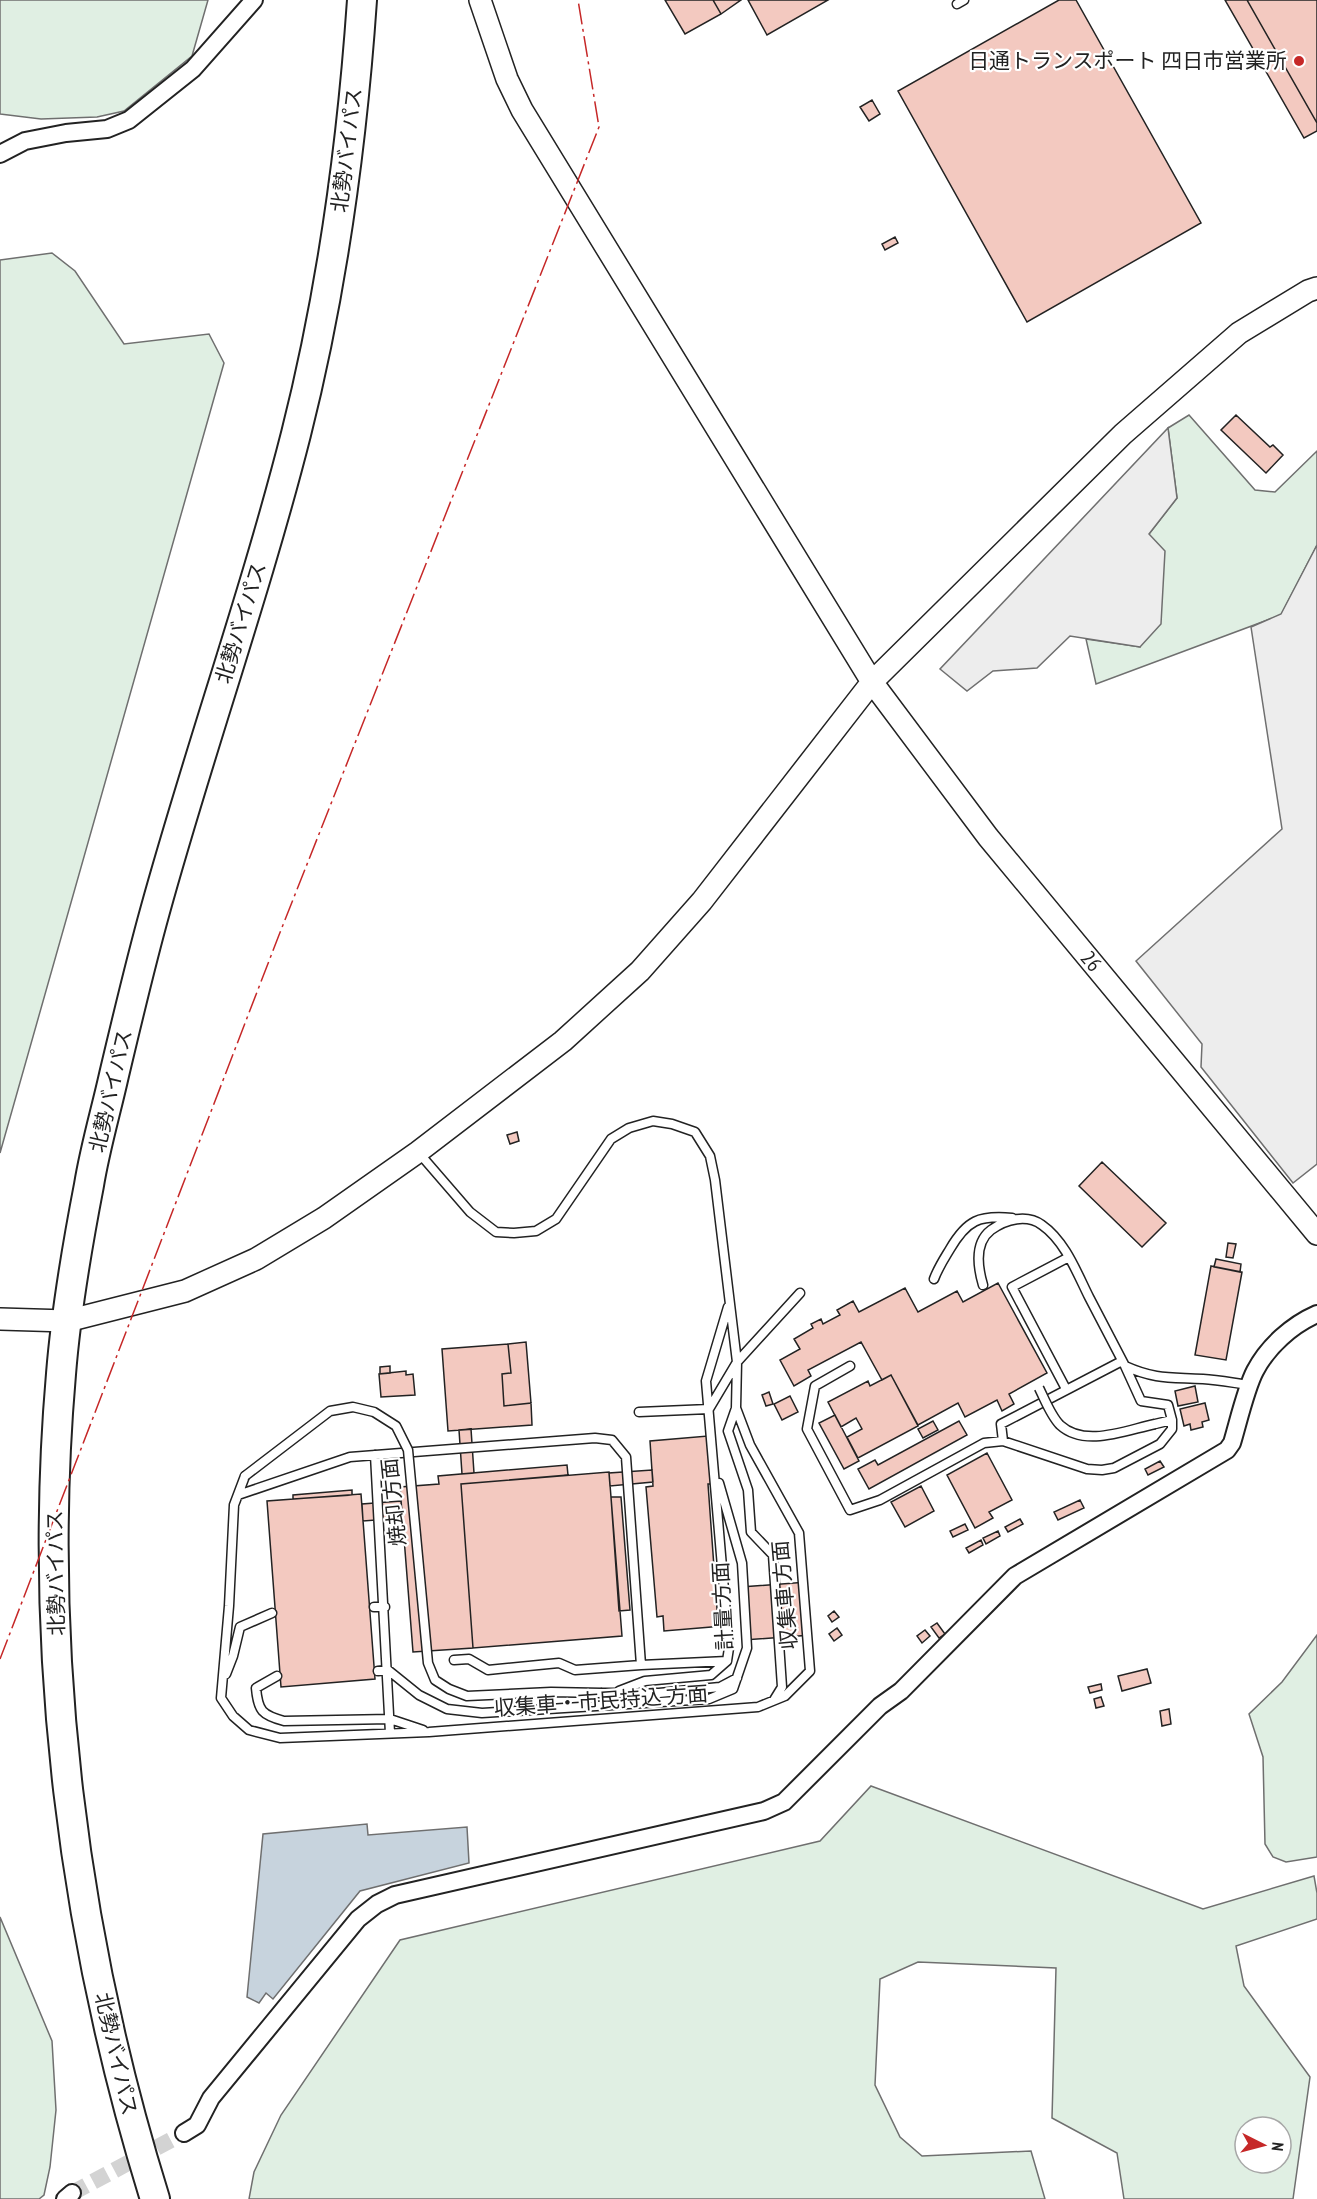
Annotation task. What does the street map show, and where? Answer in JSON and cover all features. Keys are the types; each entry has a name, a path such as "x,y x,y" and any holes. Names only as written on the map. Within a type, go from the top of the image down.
{"highway":[{"name":"北勢バイパス","path":"155,2199 132,2124 104,2008 82,1887 65,1765 56,1638 54,1501 61,1378 67,1322 89,1180 155,912 254,583 296,433 321,321 339,216 353,109 362,0"}],"street":[{"path":"0,154 24,141 66,133 107,129 129,120 193,69 254,0"},
{"name":"26","path":"480,0 507,79 522,110 872,682 988,837 1317,1234"},
{"path":"0,1318 67,1322 185,1291 256,1259 324,1218 418,1152 563,1041 640,971 702,901 872,682 1123,434 1239,333 1308,291 1317,288"},
{"path":"184,2133 197,2125 211,2098 358,1919 377,1904 395,1895 764,1812 784,1803 880,1706 901,1691 1015,1576 1227,1450 1232,1443 1255,1371 1278,1341 1303,1320 1317,1314"}],"lane":[{"path":"418,1152 470,1212 496,1232 514,1233 536,1231 556,1219 611,1139 629,1128 653,1121 672,1124 695,1132 710,1156 715,1180 737,1362 736,1408 728,1431 748,1490 750,1532 773,1555 782,1687 774,1700"},
{"path":"850,1366 816,1386 807,1429 850,1510 880,1500 984,1443 1003,1441 1087,1469 1102,1470 1114,1468 1160,1444 1172,1429 1168,1405 1141,1401 1069,1257 1053,1234 1040,1223 1028,1219 995,1216 983,1218 961,1230 937,1269 934,1279"},
{"path":"983,1285 979,1269 979,1254 983,1240 989,1231 1016,1219"},
{"path":"1066,1389 1012,1287 1069,1257"},
{"path":"709,1409 737,1362 800,1293"},
{"path":"613,1693 645,1681 711,1675 727,1661 729,1648 706,1381 729,1303"},
{"path":"1124,1364 1138,1372 1166,1379 1202,1379 1250,1385"},
{"path":"1003,1441 1001,1424 1066,1389 1124,1364"},
{"path":"1039,1388 1059,1424 1071,1432 1086,1436 1100,1436 1172,1420"},
{"name":"焼却 方面","path":"390,1733 280,1738 249,1730 233,1716 222,1698 234,1505 245,1476 330,1411 353,1407 374,1412 396,1426 408,1450 428,1663 435,1680 467,1696 551,1692 602,1693"},
{"name":"収集車 方面","path":"736,1408 750,1444 800,1533 810,1671 784,1696 774,1700"},
{"path":"639,1412 709,1409"},
{"path":"238,1495 350,1457 595,1438 612,1440 626,1457 642,1665"},
{"path":"375,1455 385,1607 383,1670 390,1733"},
{"name":"計量 方面","path":"383,1670 419,1695 447,1709 482,1713 709,1699 733,1689 747,1648 742,1563 714,1462"},
{"path":"374,1607 385,1607"},
{"path":"223,1680 233,1656 240,1627 272,1613"},
{"path":"454,1660 469,1659 488,1670 559,1663 575,1670 727,1661"},
{"path":"277,1676 256,1688 257,1705 268,1717 284,1721 390,1719 429,1732"},
{"name":"計量 方面","path":"602,1693 659,1693 720,1687 737,1678"},
{"name":"収集車・市民持込 方面","path":"390,1733 758,1707 774,1700"}],"green space":[{"path":"0,0 208,0 192,56 124,111 97,117 41,119 0,114"},
{"path":"52,253 75,271 124,344 209,334 224,363 0,1153 0,260"},
{"path":"1189,415 1255,490 1275,492 1317,451 1317,545 1281,615 1096,684 1086,639 1140,647 1149,534 1177,498 1168,428"},
{"path":"1317,1635 1317,1857 1286,1862 1273,1857 1265,1844 1263,1757 1249,1714 1282,1682"},
{"path":"871,1786 1203,1909 1314,1876 1317,1893 1317,1919 1236,1946 1244,1986 1310,2077 1293,2199 1124,2199 1117,2153 1052,2118 1056,1968 918,1962 880,1979 875,2085 900,2137 922,2156 1031,2151 1045,2199 249,2199 254,2172 281,2115 400,1940 820,1841"},
{"path":"0,1917 52,2041 56,2110 50,2167 44,2195 39,2199 0,2199"}],"shaded area":[{"path":"1168,428 1177,498 1149,534 1165,551 1161,624 1140,647 1070,636 1037,668 993,671 967,691 940,669"},
{"path":"1317,545 1317,1164 1293,1183 1201,1067 1202,1044 1136,961 1282,829 1251,627 1281,614"},
{"path":"367,1824 368,1835 467,1827 469,1863 360,1891 273,1999 266,1993 259,2003 247,1997 263,1834"}],"building":[{"path":"665,0 713,0 721,14 685,34"},
{"path":"713,0 741,0 721,14"},
{"path":"748,0 828,0 767,35"},
{"path":"1059,0 1076,0 1201,223 1027,322 898,91"},
{"path":"1225,0 1247,0 1317,123 1317,131 1304,138"},
{"name":"日通トランスポート 四日市営業所","path":"1247,0 1317,0 1317,123"},
{"path":"872,100 880,114 869,121 860,107"},
{"path":"895,237 898,243 885,250 882,244"},
{"path":"1236,415 1270,447 1273,445 1283,455 1266,473 1221,430"},
{"path":"517,1132 519,1141 510,1144 507,1135"},
{"path":"1102,1162 1166,1223 1142,1247 1079,1186"},
{"path":"1228,1243 1236,1244 1233,1258 1226,1257"},
{"path":"1216,1259 1241,1264 1240,1272 1214,1267"},
{"path":"1211,1266 1242,1272 1226,1360 1195,1355"},
{"path":"998,1283 1047,1373 1009,1394 1014,1404 1002,1411 997,1400 965,1417 958,1403 918,1425 891,1375 882,1380 861,1342 808,1370 811,1376 794,1386 780,1360 800,1349 794,1339 813,1328 811,1324 821,1319 823,1324 840,1315 837,1310 853,1301 859,1312 905,1288 918,1312 957,1291 963,1302"},
{"path":"526,1342 531,1403 504,1406 502,1374 511,1373 508,1344"},
{"path":"508,1344 511,1373 502,1374 504,1406 531,1403 532,1425 448,1431 442,1349"},
{"path":"390,1366 390,1373 380,1374 380,1367"},
{"path":"406,1371 406,1375 413,1374 415,1395 381,1397 379,1374"},
{"path":"891,1375 918,1426 858,1458 847,1437 862,1429 856,1418 841,1427 828,1402 868,1381 870,1386"},
{"path":"1195,1386 1198,1402 1178,1406 1175,1391"},
{"path":"769,1392 773,1404 766,1406 762,1395"},
{"path":"790,1396 798,1412 782,1420 774,1404"},
{"path":"1205,1403 1209,1420 1202,1422 1203,1427 1191,1430 1190,1424 1184,1426 1180,1409"},
{"path":"835,1415 859,1461 844,1469 819,1423"},
{"path":"933,1421 938,1430 923,1438 918,1429"},
{"path":"959,1421 967,1435 869,1489 858,1469 875,1460 878,1465"},
{"path":"471,1429 474,1473 462,1474 459,1430"},
{"path":"708,1436 712,1484 708,1484 717,1609 722,1609 723,1626 664,1631 663,1616 657,1617 646,1487 653,1486 650,1441"},
{"path":"987,1453 1012,1500 989,1512 993,1518 975,1528 947,1475"},
{"path":"1160,1461 1164,1467 1148,1475 1145,1469"},
{"path":"567,1465 568,1475 461,1484 473,1648 413,1652 400,1487 439,1484 438,1476"},
{"path":"652,1470 653,1482 610,1486 609,1473"},
{"path":"609,1472 622,1636 473,1648 461,1484"},
{"path":"921,1486 934,1511 905,1527 891,1502"},
{"path":"352,1490 352,1495 293,1499 293,1495"},
{"path":"361,1494 375,1679 281,1687 267,1501"},
{"path":"611,1497 621,1497 630,1610 619,1611"},
{"path":"1080,1500 1084,1508 1058,1520 1054,1512"},
{"path":"401,1501 402,1518 363,1521 362,1504"},
{"path":"1020,1519 1023,1524 1008,1532 1005,1527"},
{"path":"965,1524 968,1530 953,1537 950,1531"},
{"path":"998,1531 1000,1536 986,1544 983,1538"},
{"path":"981,1540 983,1545 969,1553 966,1548"},
{"path":"807,1582 811,1635 744,1640 741,1587"},
{"path":"834,1611 839,1617 832,1622 828,1616"},
{"path":"937,1623 945,1634 939,1638 931,1627"},
{"path":"837,1628 842,1635 834,1641 829,1634"},
{"path":"925,1630 930,1636 922,1643 917,1636"},
{"path":"1147,1669 1151,1683 1122,1691 1118,1676"},
{"path":"1101,1684 1102,1690 1090,1693 1088,1687"},
{"path":"1101,1697 1104,1706 1096,1708 1094,1699"},
{"path":"1169,1709 1171,1724 1162,1726 1160,1711"}],"tunnel":[{"path":"72,2193 184,2133"}],"power":[{"path":"0,1659 279,935 599,127 578,0"}],"place":[{"name":"日通トランスポート 四日市営業所","path":"1299,61"}]}
